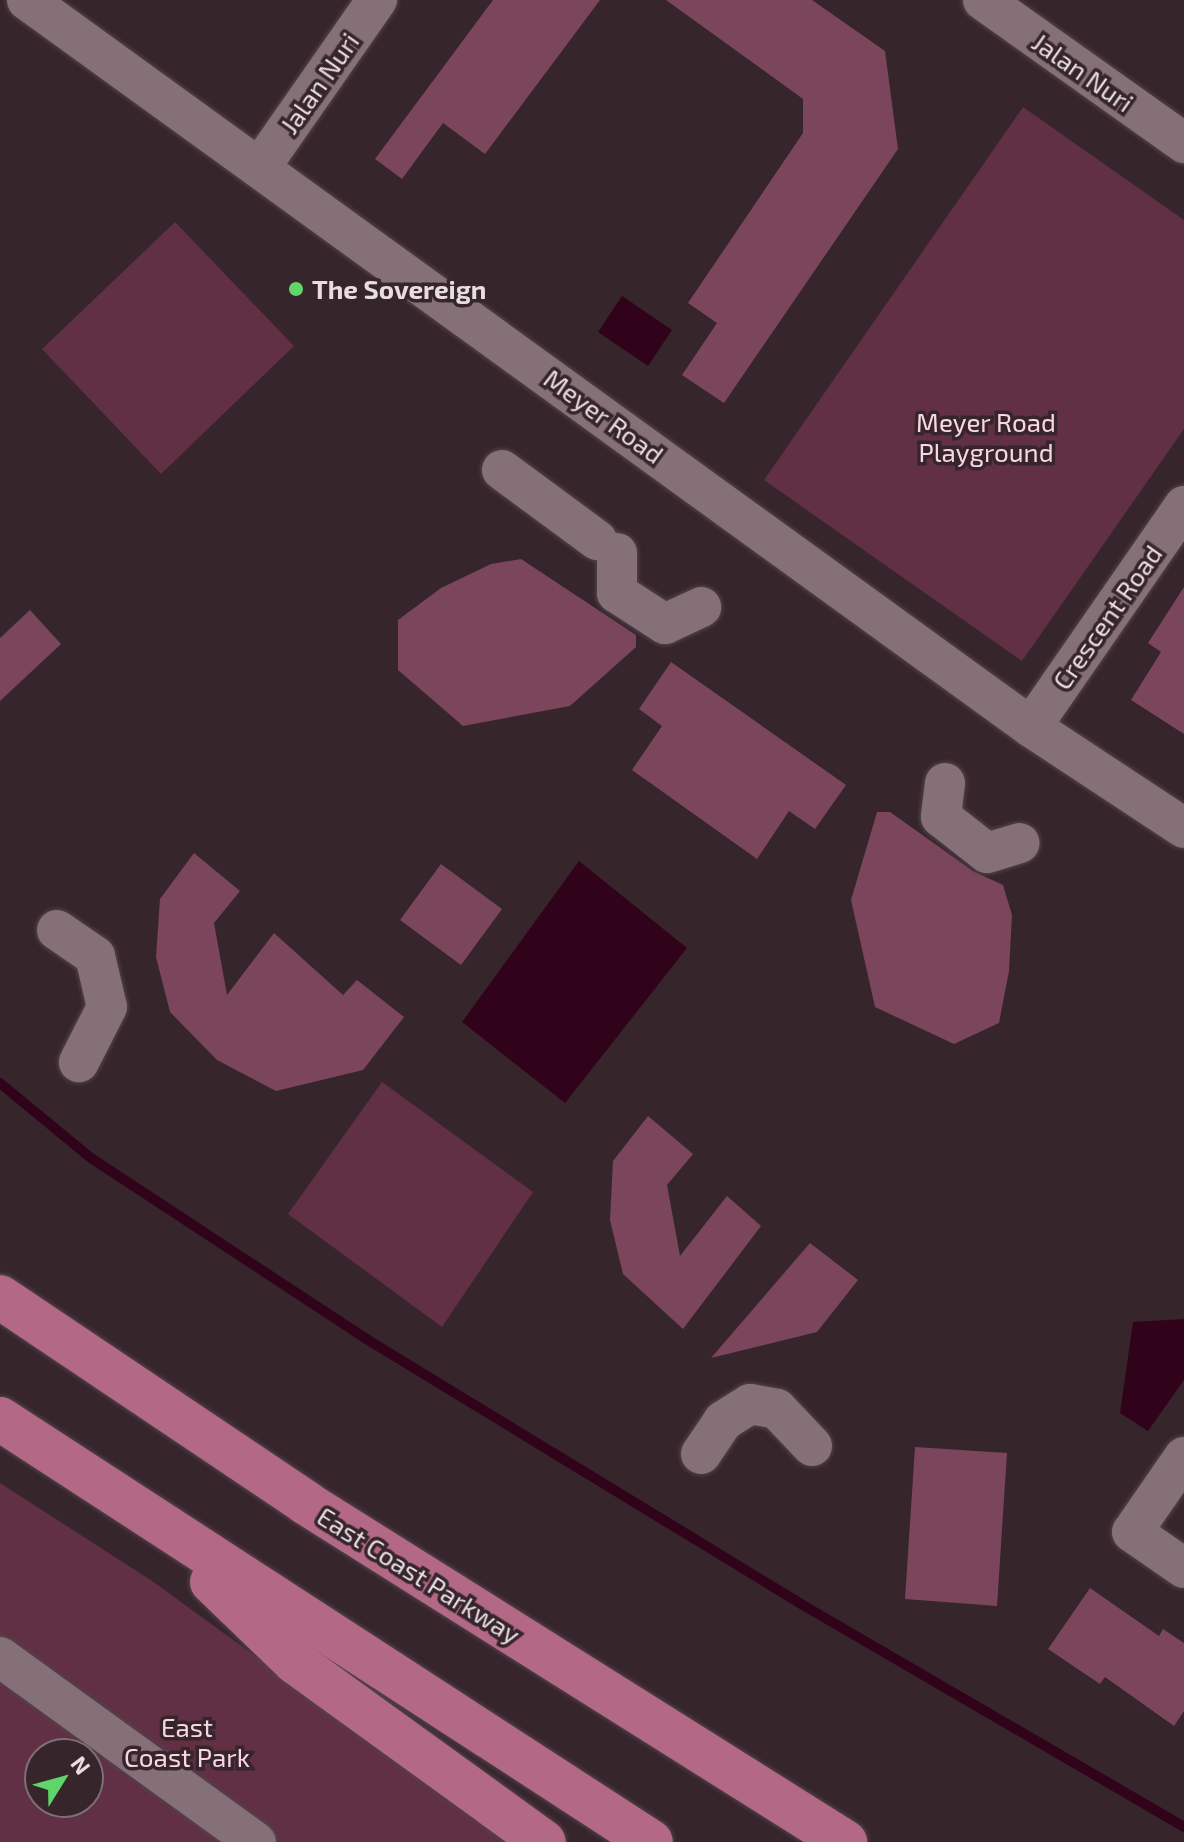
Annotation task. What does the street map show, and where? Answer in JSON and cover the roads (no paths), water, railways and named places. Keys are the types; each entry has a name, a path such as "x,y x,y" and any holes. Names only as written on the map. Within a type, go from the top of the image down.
{"highway":[{"name":"East Coast Parkway","path":"0,1297 306,1503 845,1842"},
{"path":"0,1419 651,1842"},
{"path":"142,1513 295,1662 544,1842"}],"street":[{"name":"Meyer Road","path":"27,0 261,166 1031,727 1184,828"},
{"name":"Jalan Nuri","path":"261,166 377,0"},
{"name":"Jalan Nuri","path":"983,0 1184,143"},
{"path":"502,470 607,547 617,593 665,624 701,607"},
{"name":"Crescent Road","path":"1031,727 1184,506"},
{"path":"945,783 941,817 987,853 1020,843"},
{"path":"57,930 95,956 107,1007 79,1062"},
{"path":"701,1454 723,1421 750,1404 777,1409 812,1446"},
{"path":"1184,1457 1132,1532 1184,1568"},
{"path":"0,1657 256,1842"}],"waterway":[{"path":"0,1083 91,1158 368,1340 808,1608 1184,1827"}],"place":[{"name":"The Sovereign","path":"296,289"}],"park label":[{"name":"Meyer Road Playground","path":"986,437"},
{"name":"East Coast Park","path":"187,1742"}]}
